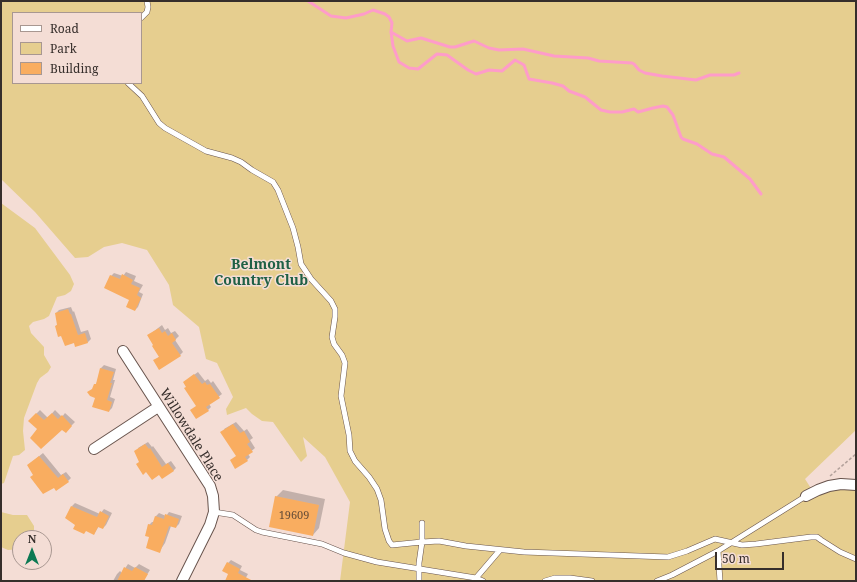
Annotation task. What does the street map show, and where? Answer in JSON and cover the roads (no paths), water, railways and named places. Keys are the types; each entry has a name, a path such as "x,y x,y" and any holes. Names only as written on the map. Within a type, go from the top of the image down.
{"street":[{"name":"Willowdale Place","path":"123,351 210,486 213,496 214,512 210,525 182,581"},
{"path":"94,449 158,407"},
{"path":"806,496 829,486 841,484 856,485"}],"lane":[{"path":"142,17 147,12 147,1"},
{"path":"129,84 142,96 159,123 165,128 206,151 241,162 276,185 291,221 301,264 311,279 331,301 336,309 332,337 334,344 342,355 345,363 341,396 349,434 350,451 355,461 377,489 381,500 385,529 392,545 439,541 466,546 540,553 668,557 688,551 715,539 742,545 817,537 840,552 856,559"},
{"path":"657,581 672,575 733,543 806,496"},
{"path":"214,512 233,515 256,530 262,532 322,544 344,553 377,562 476,578 482,581"},
{"path":"419,581 422,523"},
{"path":"476,578 500,550"},
{"path":"718,551 720,581"},
{"path":"545,581 555,578 570,578 592,581"}],"waterway":[{"path":"308,1 331,16 346,18 364,14 373,10 385,14 389,17 392,23 391,32 393,46 399,62 409,68 418,69 437,54 447,55 476,74 489,70 502,71 515,60 524,65 529,79 563,86 569,91 585,97 601,110 622,112 634,109 638,112 663,106 667,107 673,115 683,139 697,144 712,154 724,157 750,179 761,194"},
{"path":"391,32 407,41 421,38 450,47 455,47 474,41 489,48 499,50 523,49 554,56 632,63 639,70 645,73 662,76 696,80 710,75 734,75 739,73"}],"district":[{"name":"Belmont Country Club","path":"261,274"}]}
